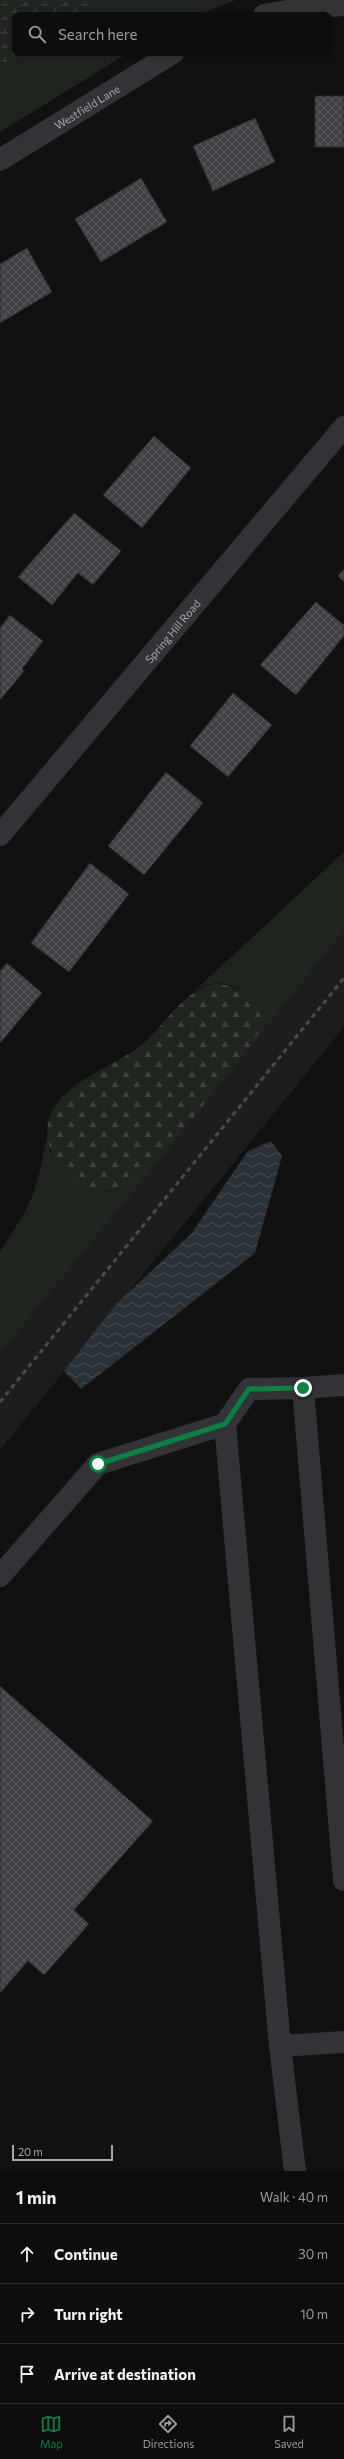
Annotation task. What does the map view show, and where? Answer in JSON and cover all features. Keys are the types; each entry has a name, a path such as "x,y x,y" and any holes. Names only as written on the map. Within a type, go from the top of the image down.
{"street":[{"path":"282,12 344,4"},
{"name":"Westfield Lane","path":"0,160 168,56"},
{"name":"Spring Hill Road","path":"0,835 344,427"},
{"path":"0,1576 98,1464 225,1424 249,1389 303,1388 344,1385"},
{"path":"303,1388 344,1880"},
{"path":"225,1424 280,2046 295,2171"},
{"path":"280,2046 344,2042"}],"shaded area":[{"path":"344,928 344,1027 0,1450 0,1351"}],"green space":[{"path":"0,0 236,0 205,12 12,12 12,56 123,56 0,132"},
{"path":"0,0 102,0 82,12 12,12 12,56 15,56 0,66"},
{"path":"344,852 344,931 253,1043 259,1030 260,1017 257,1006 250,996 241,989 230,985 217,984 203,986 191,994"},
{"path":"214,984 238,988 254,1001 259,1009 261,1019 259,1031 253,1043 157,1163 141,1178 122,1188 108,1191 93,1190 79,1184 67,1175 57,1164 50,1150 47,1135 49,1120 55,1106 73,1087 144,1043 184,1000 193,993"},
{"path":"51,1119 48,1139 50,1152 66,1168 98,1190 105,1192 113,1191 130,1184 157,1163 0,1353 0,1252 22,1217 33,1195"}],"water":[{"path":"271,1141 282,1156 255,1253 81,1389 64,1371 116,1304 191,1234 248,1151"}],"building":[{"path":"315,96 344,96 344,147 315,147"},
{"path":"255,118 275,162 213,191 193,146"},
{"path":"141,178 167,222 101,262 75,219"},
{"path":"27,248 52,292 0,323 0,264"},
{"path":"154,436 191,468 142,528 103,495"},
{"path":"74,513 121,551 93,585 78,573 52,605 18,577"},
{"path":"344,569 344,582 338,576"},
{"path":"316,602 344,625 344,636 296,695 260,665"},
{"path":"10,615 43,641 22,669 24,671 0,700 0,628"},
{"path":"233,693 272,725 228,777 190,746"},
{"path":"166,772 203,803 144,875 108,846"},
{"path":"90,863 129,894 69,972 31,943"},
{"path":"7,963 42,993 0,1043 0,971"},
{"path":"0,1686 153,1821 74,1910 89,1924 44,1975 28,1961 0,1993"}],"railway":[{"path":"0,1402 344,978"}],"route":[{"path":"98,1464 225,1424 249,1389 303,1388"}]}
